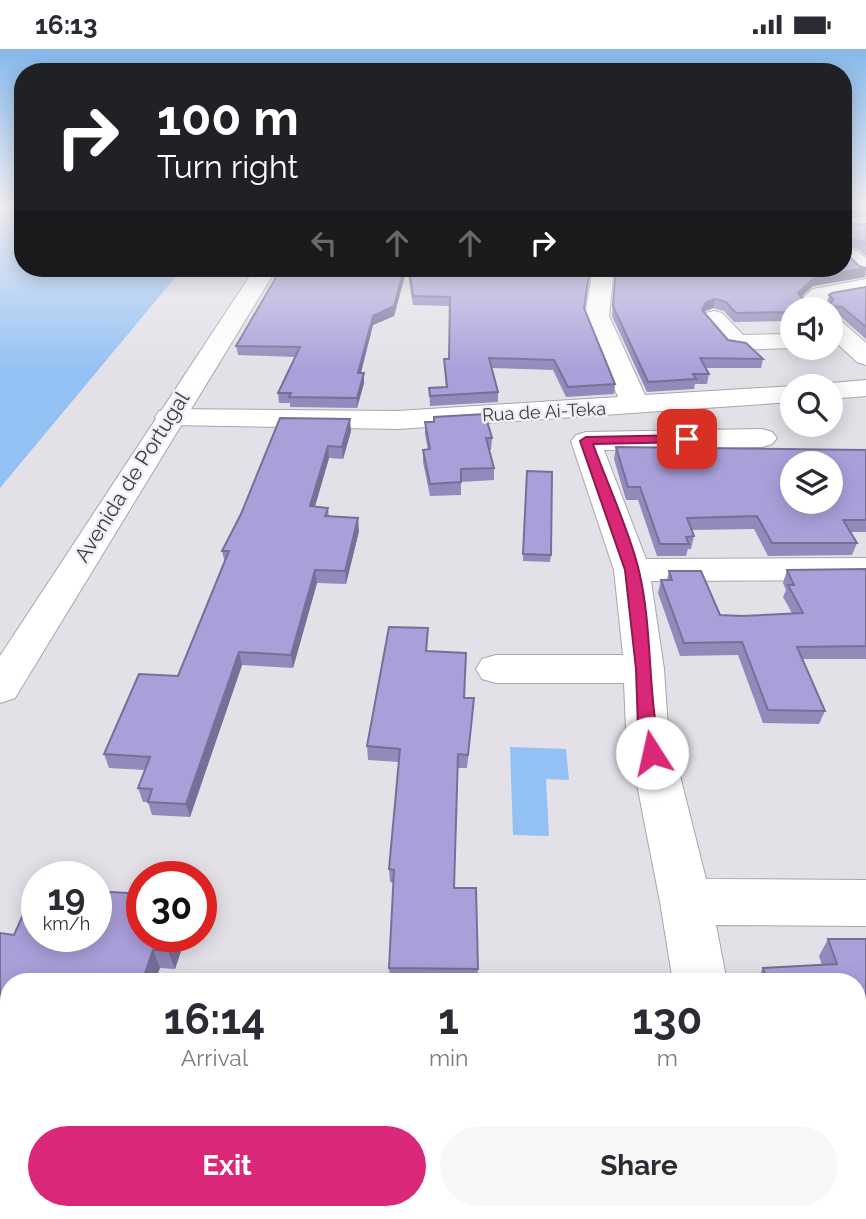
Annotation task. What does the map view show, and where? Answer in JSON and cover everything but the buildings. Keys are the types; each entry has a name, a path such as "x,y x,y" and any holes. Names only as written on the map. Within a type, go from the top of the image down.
{"street":[{"name":"Avenida de Portugal","path":"0,688 169,417 260,277"},
{"path":"602,277 597,316 636,406"},
{"path":"816,297 866,286"},
{"path":"714,318 737,343 780,341"},
{"path":"843,339 866,357"},
{"path":"843,390 866,388"},
{"name":"Rua de Ai-Teka","path":"169,417 398,420 780,395"},
{"path":"698,973 647,728 644,669 632,570 586,441 762,438"},
{"path":"632,570 866,569"},
{"path":"496,669 644,669"},
{"path":"685,902 866,903"}],"water":[{"path":"0,262 14,262 14,277 176,277 0,488"},
{"path":"510,747 566,749 569,780 546,779 549,836 513,835"}],"route":[{"path":"652,753 647,728 644,669 632,570 586,441 687,439"}]}
